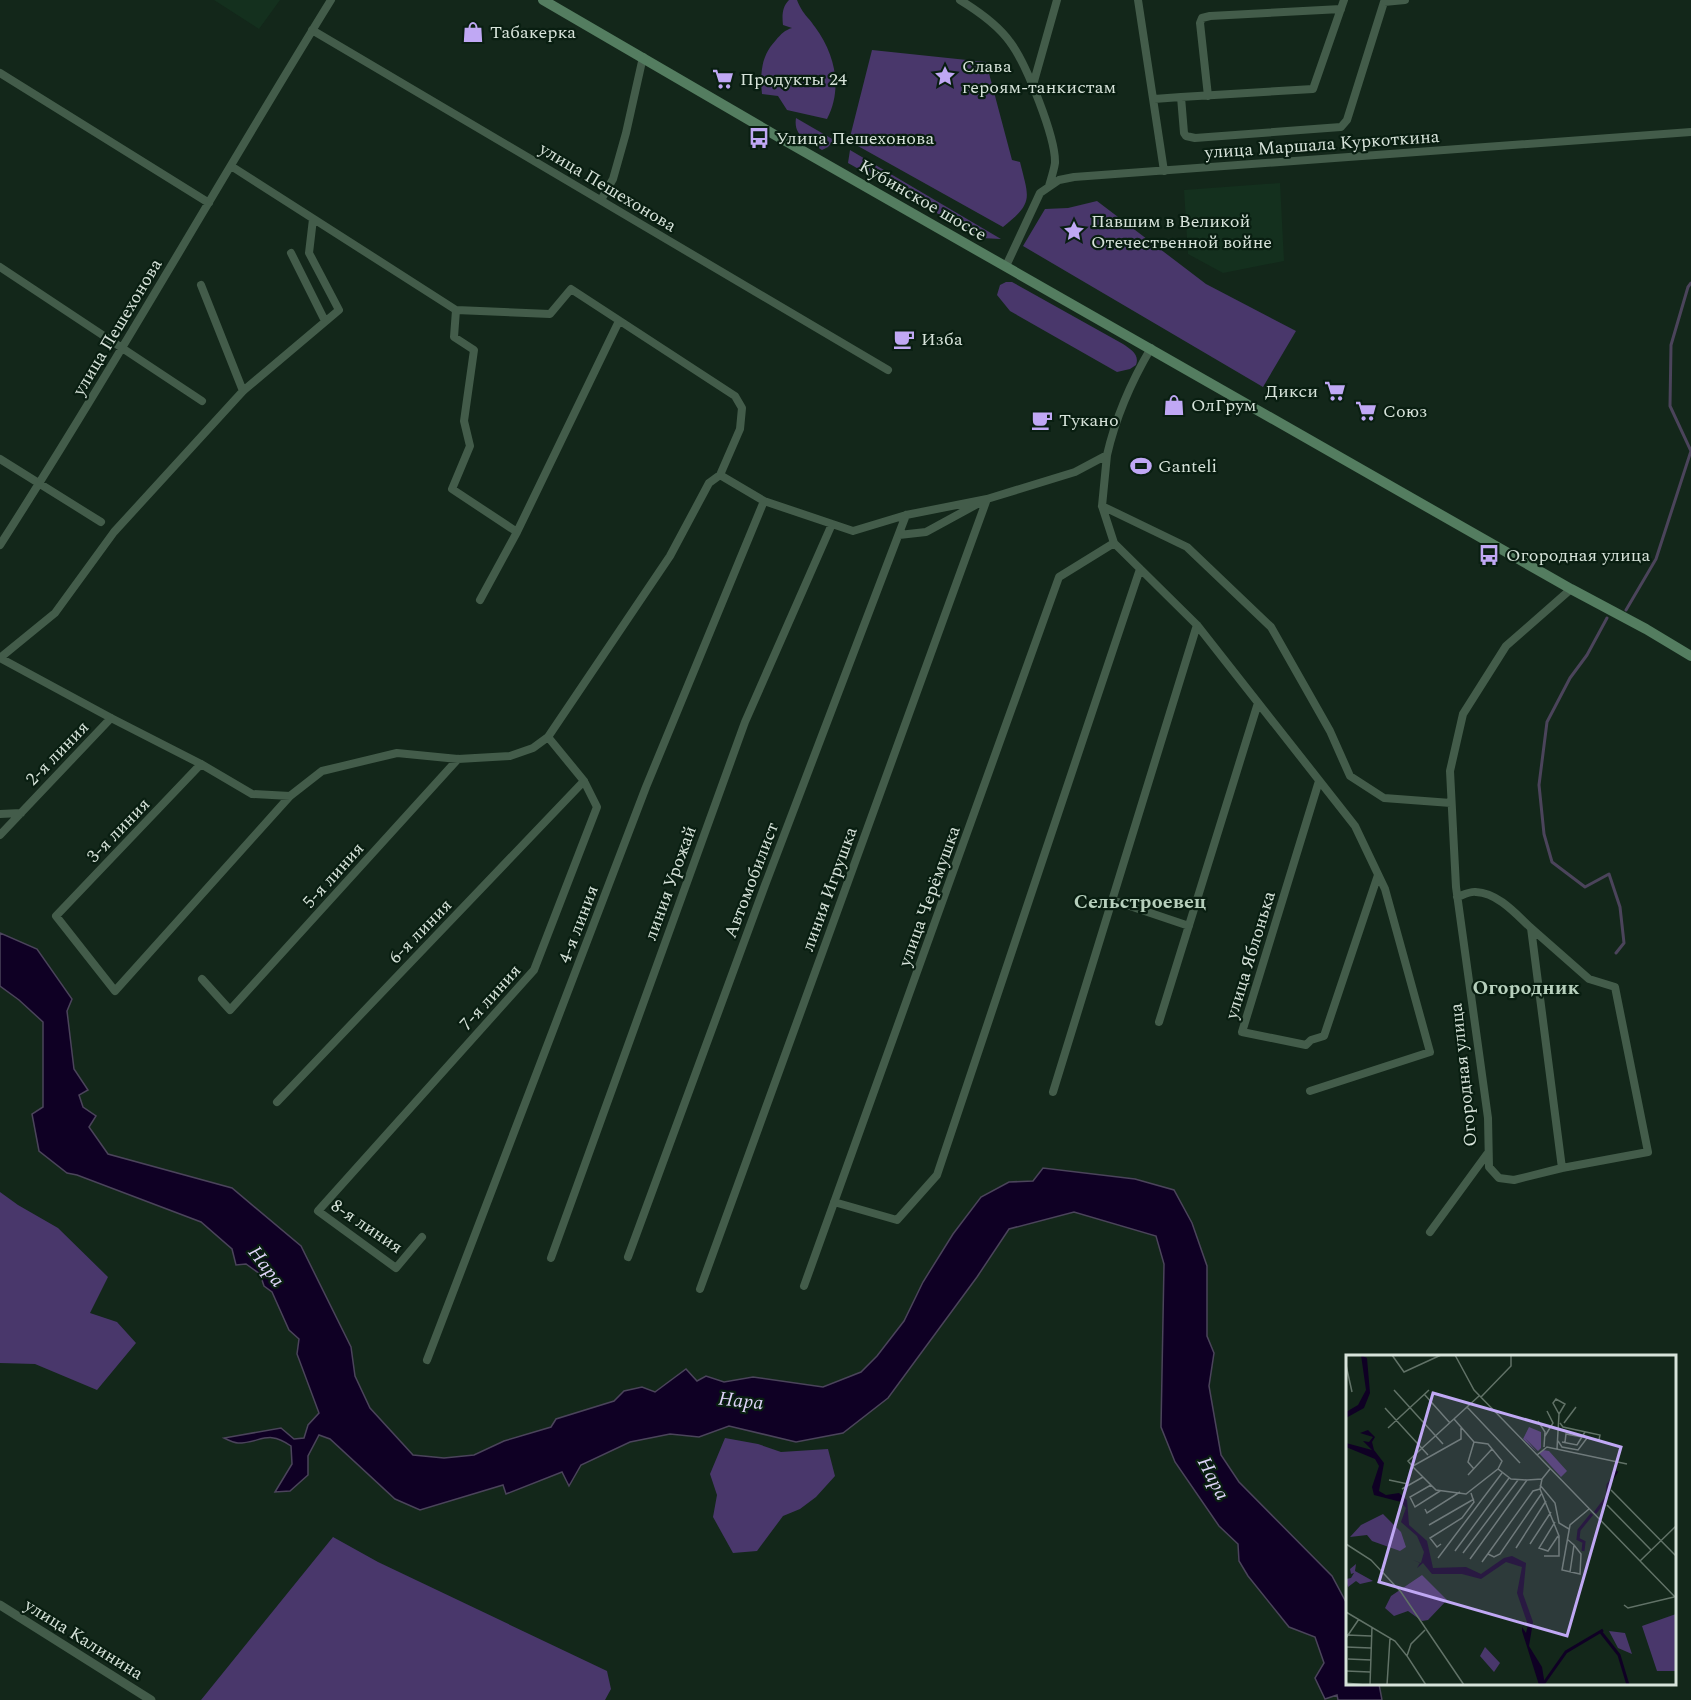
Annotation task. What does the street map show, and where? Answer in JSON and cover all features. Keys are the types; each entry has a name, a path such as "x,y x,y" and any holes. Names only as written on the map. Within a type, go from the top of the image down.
{"main road":[{"name":"Кубинское шоссе","path":"543,0 1006,266"},
{"path":"1006,266 1571,589 1646,628 1691,656"}],"street":[{"name":"улица Пешехонова","path":"0,545 123,347 292,61 331,0"},
{"path":"960,0 1000,29 1011,42 1033,86 1053,149 1055,164 1049,186 1040,193 1006,266"},
{"path":"1138,0 1164,171"},
{"path":"1154,99 1313,89 1344,0"},
{"path":"1182,98 1184,133 1186,136 1195,138 1341,127 1347,120 1384,2 1405,0"},
{"path":"1033,86 1055,1"},
{"path":"1208,96 1200,23 1202,18 1341,9"},
{"name":"улица Пешехонова","path":"312,30 888,370"},
{"path":"601,200 613,179 643,57"},
{"path":"0,73 209,203"},
{"name":"улица Маршала Куркоткина","path":"1049,186 1059,180 1074,177 1691,132"},
{"path":"231,166 456,310 550,314 571,289 735,396 741,408 741,429 720,475 709,483 670,556 548,737 533,748 510,756 458,759 397,753 322,771 290,796 252,794 201,764 0,658 55,613 114,532 243,391 339,310 309,253 313,219"},
{"path":"291,253 325,321"},
{"path":"0,267 202,401"},
{"path":"201,285 243,391"},
{"path":"456,310 454,337 474,350 464,421 470,446 452,489 517,532"},
{"path":"480,600 517,532 619,321"},
{"path":"1151,348 1129,389 1113,427 1107,455 1102,506 1114,543 1197,625 1354,826 1385,889 1430,1053 1310,1091"},
{"path":"720,475 764,501 853,531 906,515 987,499 1075,472 1107,455"},
{"path":"0,459 101,522"},
{"path":"899,535 926,532 987,499"},
{"name":"линия Игрушка","path":"700,1289 987,499"},
{"name":"4-я линия","path":"427,1360 646,787 764,501"},
{"path":"1102,506 1187,547 1271,627 1330,731 1350,777 1384,798 1451,803"},
{"name":"Автомобилист","path":"628,1257 765,885 906,515"},
{"name":"линия Урожай","path":"551,1258 745,722 832,524"},
{"name":"улица Черёмушка","path":"804,1286 1059,577 1114,543"},
{"path":"834,1203 897,1220 937,1175 1140,569"},
{"name":"Огородная улица","path":"1532,928 1589,979 1615,987 1648,1152 1562,1168 1514,1180 1499,1178 1489,1167 1488,1118 1457,897 1450,771 1463,714 1506,646 1571,589"},
{"path":"1053,1092 1197,625"},
{"path":"1159,1022 1258,703"},
{"name":"2-я линия","path":"0,835 111,718"},
{"name":"7-я линия","path":"318,1211 534,970 597,807 585,781 548,737"},
{"name":"5-я линия","path":"202,979 230,1010 458,759"},
{"name":"3-я линия","path":"201,764 56,916 115,991 290,796"},
{"name":"6-я линия","path":"277,1102 585,781"},
{"name":"улица Яблонька","path":"1319,781 1242,1032 1306,1045 1311,1040 1324,1036 1378,875"},
{"path":"0,814 21,813"},
{"path":"1457,897 1474,891 1491,896 1502,902 1532,928 1562,1168"},
{"path":"1112,900 1189,926"},
{"path":"1430,1232 1488,1152"},
{"name":"8-я линия","path":"318,1211 396,1268 422,1237"},
{"name":"улица Калинина","path":"0,1605 151,1700"}],"shaded area":[{"path":"214,0 280,0 259,29"},
{"path":"789,0 797,0 822,37 832,60 836,83 835,95 827,119 787,110 778,96 762,94 761,79 767,52 781,34 792,28 783,25 783,12"},
{"path":"872,50 986,62 1012,160 1020,162 1027,192 1020,212 1003,227 849,141"},
{"path":"796,118 834,140 822,150 799,134"},
{"path":"850,150 1001,239 981,238 848,163"},
{"path":"1280,183 1284,261 1223,273 1188,254 1184,190"},
{"path":"1097,201 1206,284 1296,331 1263,387 1023,246 1045,209 1068,208"},
{"path":"1012,282 1123,344 1137,358 1136,365 1117,372 1010,311 997,295 1000,285"},
{"path":"0,1192 58,1228 108,1277 90,1313 117,1322 136,1343 97,1390 35,1364 0,1363"},
{"path":"725,1438 758,1444 781,1452 828,1449 835,1476 816,1497 800,1509 783,1516 757,1551 733,1553 713,1517 717,1495 710,1474"},
{"path":"333,1537 378,1562 607,1671 611,1689 605,1700 201,1700"}],"water":[{"name":"Нара","path":"0,933 37,949 72,999 67,1011 74,1069 88,1090 79,1095 83,1107 96,1116 89,1127 108,1154 232,1188 301,1246 351,1347 355,1376 370,1408 413,1455 444,1458 474,1455 504,1441 551,1427 556,1419 614,1401 624,1391 642,1387 655,1392 686,1369 697,1381 706,1376 724,1382 753,1377 823,1387 861,1372 877,1356 904,1321 923,1282 953,1234 981,1197 1009,1182 1033,1181 1043,1168 1135,1179 1174,1190 1192,1223 1207,1266 1207,1336 1214,1353 1209,1386 1221,1455 1239,1482 1332,1576 1346,1602 1346,1685 1379,1685 1382,1700 1338,1700 1337,1695 1325,1699 1315,1678 1324,1663 1315,1637 1289,1627 1248,1576 1239,1561 1238,1544 1219,1526 1175,1462 1161,1427 1164,1264 1156,1236 1074,1212 1009,1229 977,1277 888,1398 843,1433 796,1442 729,1426 699,1437 670,1434 630,1442 581,1465 569,1486 562,1472 506,1494 503,1485 420,1510 395,1499 330,1439 319,1435 308,1456 308,1475 290,1491 275,1492 292,1464 291,1446 276,1438 238,1443 224,1438 281,1428 294,1439 304,1438 308,1425 319,1413 297,1354 299,1339 289,1330 272,1292 264,1286 260,1274 246,1264 236,1265 232,1249 201,1222 67,1173 39,1151 32,1114 43,1107 43,1022 0,986"}],"waterway":[{"path":"1626,610 1656,559 1691,451 1670,406 1671,345 1691,283"},
{"path":"1607,618 1587,655 1570,678 1547,722 1539,785 1544,834 1552,862 1585,887 1609,874 1620,907 1624,943 1616,953"}],"place":[{"name":"Табакерка","path":"473,32"},
{"name":"Слава героям-танкистам","path":"945,76"},
{"name":"Продукты 24","path":"723,79"},
{"name":"Улица Пешехонова","path":"759,138"},
{"name":"Павшим в Великой Отечественной войне","path":"1074,231"},
{"name":"Изба","path":"904,339"},
{"name":"Дикси","path":"1335,391"},
{"name":"ОлГрум","path":"1174,405"},
{"name":"Союз","path":"1366,411"},
{"name":"Тукано","path":"1042,420"},
{"name":"Ganteli","path":"1141,466"},
{"name":"Огородная улица","path":"1489,555"}],"district":[{"name":"Сельстроевец","path":"1140,901"},
{"name":"Огородник","path":"1526,987"}]}
